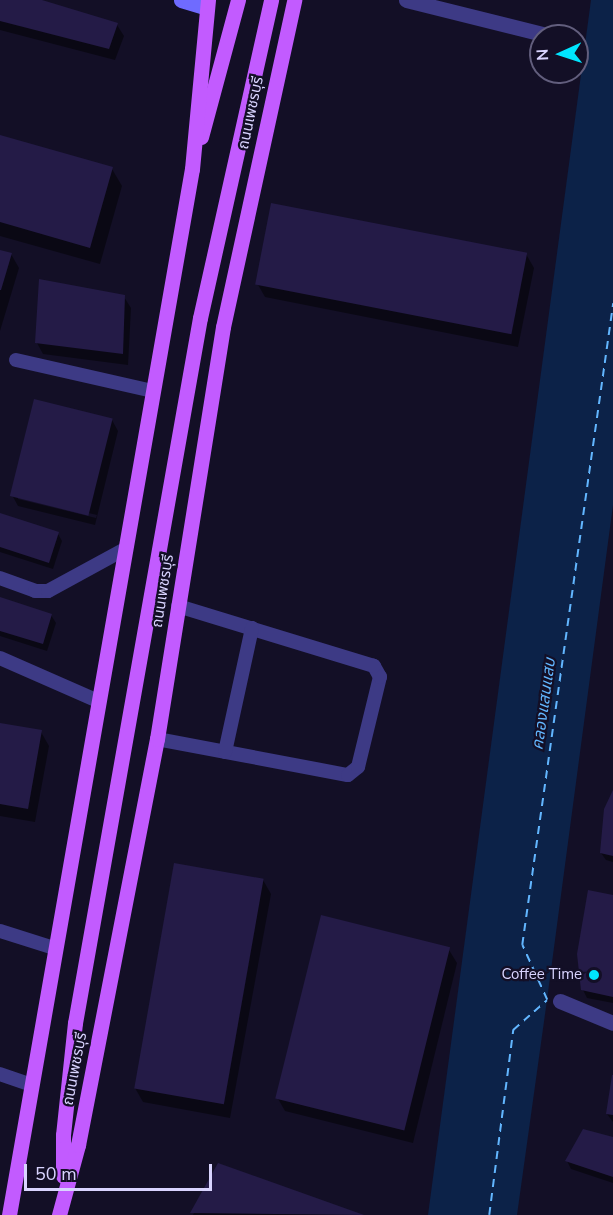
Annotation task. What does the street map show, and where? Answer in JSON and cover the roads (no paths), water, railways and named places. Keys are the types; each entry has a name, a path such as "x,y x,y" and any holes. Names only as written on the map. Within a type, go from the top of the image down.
{"main road":[{"path":"192,169 226,56 238,0"},
{"name":"ถนนเพชรบุรี","path":"59,1215 63,1188 63,1135 75,1023 200,318 271,0"},
{"name":"ถนนเพชรบุรี","path":"63,1188 78,1145 157,739 224,327 294,0"},
{"path":"9,1215 192,169 208,4"}],"street":[{"path":"181,0 208,4"},
{"path":"406,0 529,31"},
{"path":"560,1001 613,1023"}],"lane":[{"path":"16,360 152,391"},
{"path":"0,578 35,591 48,591 125,549"},
{"path":"157,739 348,776 357,767 380,677 374,666 178,606"},
{"path":"225,752 252,628"},
{"path":"0,658 98,701"},
{"path":"0,931 54,948"},
{"path":"2,1077 32,1085"}],"water":[{"name":"คลองแสนแสบ","path":"591,0 613,0 613,505 547,1000 517,1215 428,1215 580,84 589,84 588,24"}],"place":[{"name":"Coffee Time","path":"594,975"}]}
